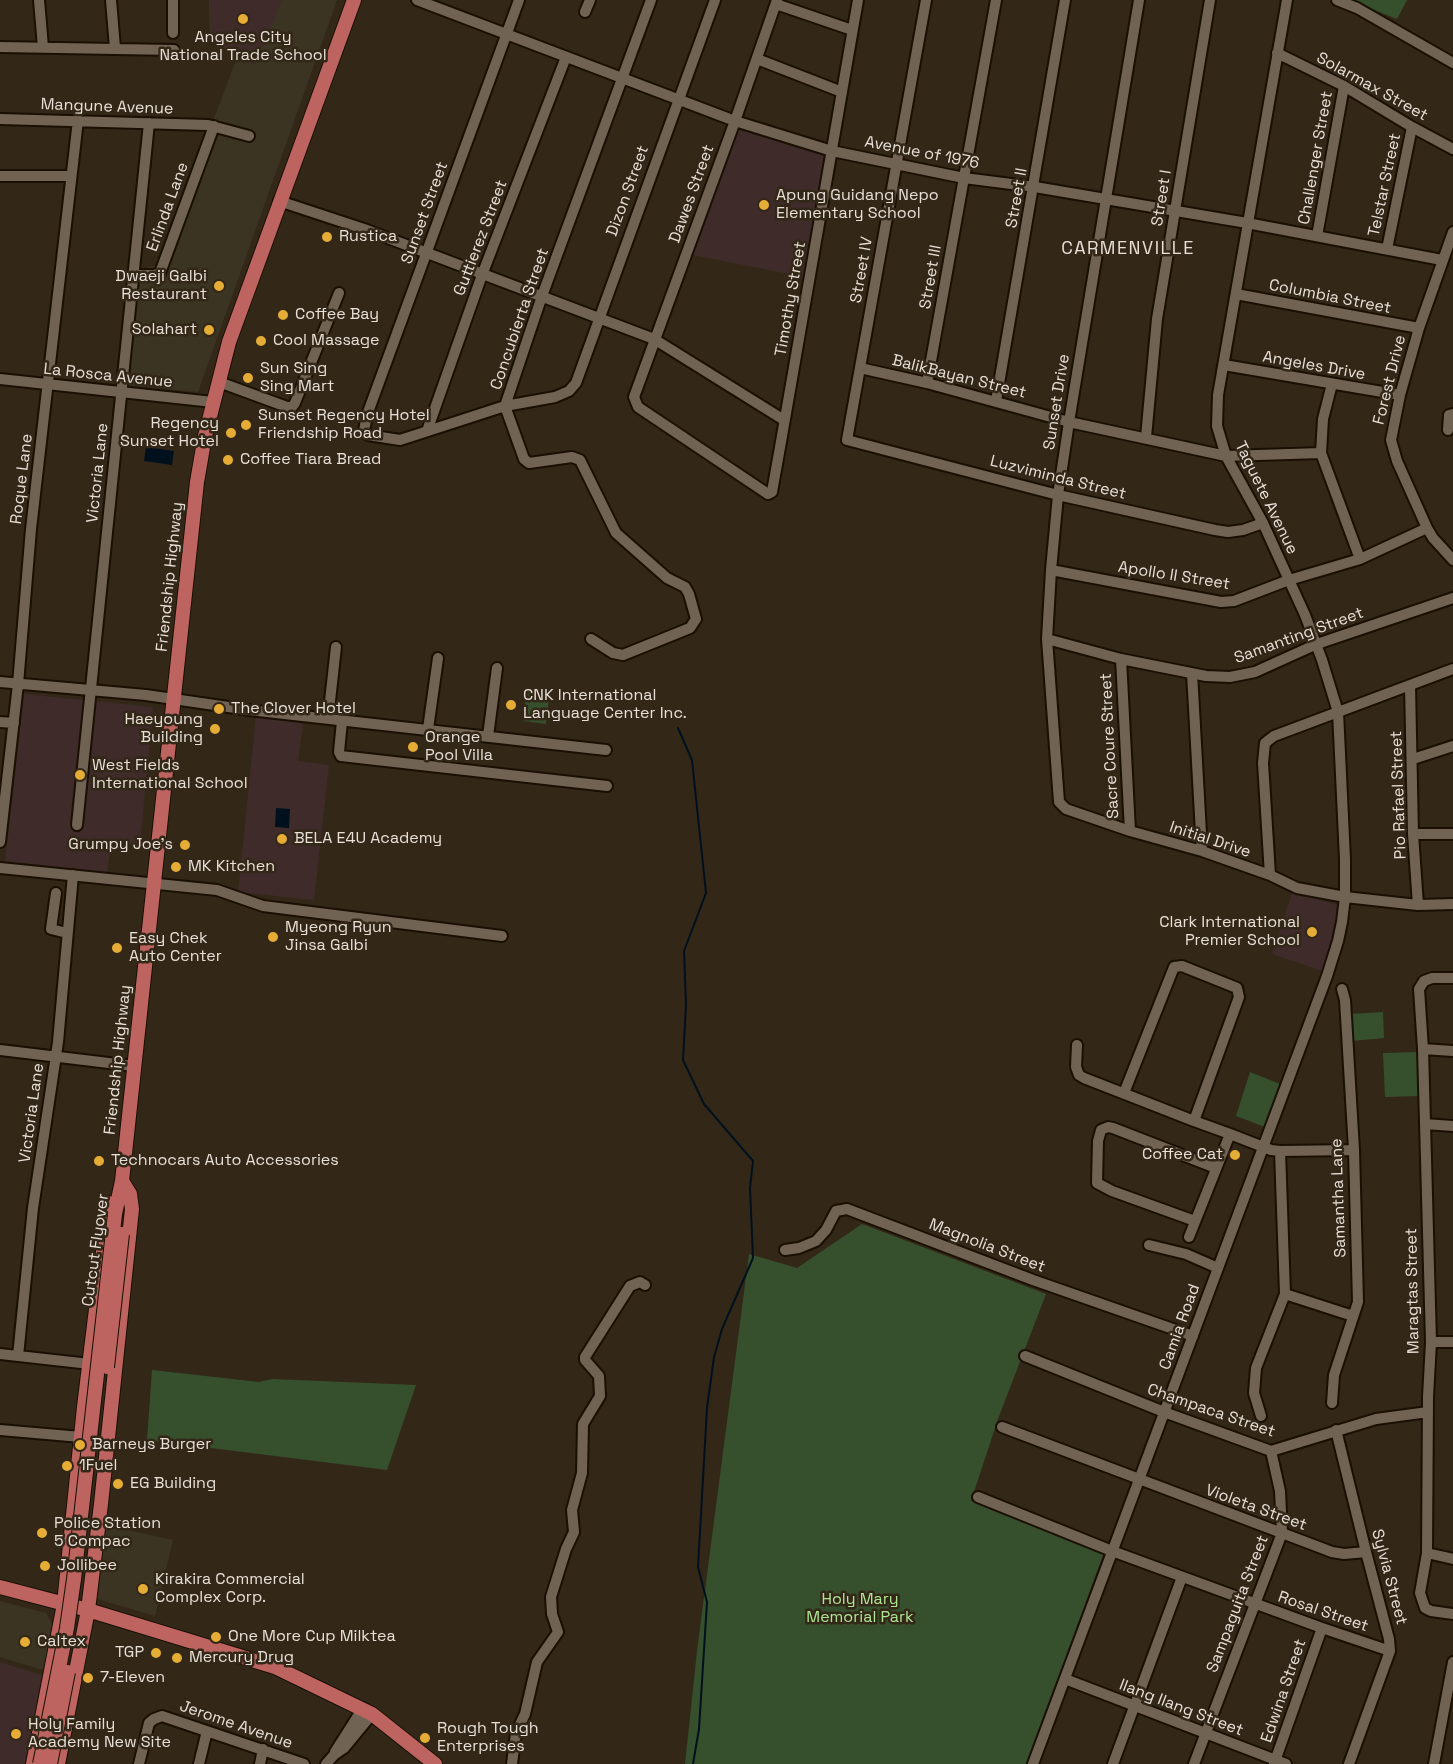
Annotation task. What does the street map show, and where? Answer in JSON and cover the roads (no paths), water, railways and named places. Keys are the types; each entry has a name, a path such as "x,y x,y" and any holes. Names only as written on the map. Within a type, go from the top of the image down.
{"main road":[{"name":"Friendship Highway","path":"33,1764 64,1604 81,1434 108,1208 122,1181 197,482 213,402 229,342 354,0"},
{"name":"Friendship Highway","path":"58,1764 84,1634 96,1543 132,1209 130,1194 122,1181"},
{"name":"Cutcut Flyover","path":"50,1764 83,1579 122,1181"},
{"name":"Cutcut Flyover","path":"40,1764 67,1628 119,1215"},
{"path":"81,1434 92,1425 102,1426 108,1433"},
{"path":"71,1540 80,1547 92,1546 96,1543"},
{"path":"47,1600 60,1591 66,1580"},
{"path":"0,1587 88,1610 275,1667 367,1711 435,1764"},
{"path":"47,1600 60,1627"},
{"path":"84,1634 105,1616"}],"street":[{"path":"39,0 43,47"},
{"path":"111,0 115,48"},
{"path":"173,0 173,33"},
{"name":"Avenue of 1976","path":"417,0 444,5 566,57 735,121 832,151 964,178 1035,187 1247,223 1442,261"},
{"name":"Sunset Street","path":"427,431 400,440 368,435 364,431 367,415 519,0"},
{"path":"585,12 590,0"},
{"name":"Concubierta Street","path":"591,639 613,653 623,655 653,645 694,624 696,619 689,594 685,587 667,578 616,533 580,460 572,457 530,463 524,459 505,406 542,296 651,0"},
{"name":"Dizon Street","path":"505,406 555,397 569,391 576,383 715,0"},
{"name":"Timothy Street","path":"768,494 771,492 858,0"},
{"name":"Street IV","path":"847,440 926,0"},
{"name":"Street III","path":"927,383 996,0"},
{"name":"Street II","path":"996,401 1035,187 1065,0"},
{"name":"Sunset Drive","path":"1066,809 1059,802 1047,639 1051,570 1068,422 1139,0"},
{"name":"Street I","path":"1146,437 1157,319 1210,0"},
{"name":"Taguete Avenue","path":"1287,0 1247,223 1217,407 1217,426 1226,456 1263,523 1317,644 1338,712 1346,859 1345,897"},
{"path":"1337,0 1358,8 1453,63"},
{"path":"777,2 852,30"},
{"name":"Dawes Street","path":"768,494 638,407 634,397 777,2"},
{"path":"0,47 174,50"},
{"name":"Solarmax Street","path":"1277,53 1344,86 1453,149"},
{"name":"Guttierez Street","path":"427,431 482,275 566,57"},
{"path":"757,59 842,92"},
{"name":"Challenger Street","path":"1317,236 1344,86"},
{"name":"Mangune Avenue","path":"0,119 213,126 249,135"},
{"name":"Roque Lane","path":"0,842 5,758 14,723 31,529 78,120"},
{"name":"Victoria Lane","path":"77,825 150,123"},
{"name":"Erlinda Lane","path":"134,275 160,273 213,126"},
{"name":"Telstar Street","path":"1388,249 1412,127"},
{"path":"0,176 71,176"},
{"path":"279,201 364,229 654,339 784,420"},
{"name":"Forest Drive","path":"1453,232 1419,328 1390,440 1427,528 1453,560"},
{"path":"219,382 292,407 339,293"},
{"name":"Columbia Street","path":"1236,294 1419,328"},
{"name":"Angeles Drive","path":"1224,365 1400,395"},
{"name":"BalikBayan Street","path":"860,368 927,383 1068,422 1226,456 1321,453"},
{"name":"La Rosca Avenue","path":"0,379 213,402"},
{"path":"1332,384 1323,419 1321,453 1360,559"},
{"path":"427,431 505,406"},
{"path":"1448,430 1449,416 1453,414"},
{"name":"Luzviminda Street","path":"847,440 1058,495 1228,532 1263,523"},
{"name":"Apollo II Street","path":"1051,570 1221,602 1234,601 1289,580 1360,559 1427,528"},
{"name":"Samanting Street","path":"1047,639 1121,659 1192,673 1230,677 1255,672 1317,644 1453,598"},
{"path":"328,719 336,647"},
{"path":"428,729 438,658"},
{"name":"Sacre Coure Street","path":"1121,659 1130,831"},
{"path":"488,736 497,668"},
{"path":"1270,875 1263,763 1265,743 1274,736 1453,669"},
{"path":"1192,673 1202,851"},
{"path":"0,682 174,699 342,721 606,750"},
{"name":"Pio Rafael Street","path":"1410,685 1413,834 1418,905"},
{"path":"342,721 339,752 341,756 608,786"},
{"path":"0,722 14,723"},
{"path":"1413,759 1453,746"},
{"name":"Initial Drive","path":"1066,809 1130,831 1202,851 1270,875 1298,888 1345,897 1418,905 1453,904"},
{"path":"1413,834 1453,834"},
{"path":"0,868 224,891 263,906 502,936"},
{"path":"56,873 57,893 51,929 67,933"},
{"name":"Victoria Lane","path":"18,1356 33,1208 55,1058 72,875"},
{"path":"57,893 69,895"},
{"name":"Camia Road","path":"1033,1764 1333,958 1345,897"},
{"path":"1124,1092 1174,967 1182,966 1233,986 1240,994 1194,1120"},
{"name":"Maragtas Street","path":"1453,978 1432,978 1424,981 1419,989 1423,1049 1431,1342 1427,1553 1420,1593 1425,1608 1453,1614"},
{"name":"Samantha Lane","path":"1332,1403 1334,1375 1358,1302 1354,1150 1345,1000 1342,989"},
{"path":"1077,1045 1076,1062 1079,1075 1263,1148 1280,1151 1354,1150"},
{"path":"1423,1049 1453,1051"},
{"path":"0,1050 134,1066"},
{"path":"1425,1124 1453,1126"},
{"path":"1195,1221 1112,1191 1097,1183 1098,1141 1101,1130 1108,1127 1113,1128 1216,1168"},
{"path":"1189,1237 1230,1134"},
{"path":"1261,1416 1254,1393 1256,1368 1286,1294 1280,1151"},
{"name":"Magnolia Street","path":"786,1250 799,1248 816,1241 826,1230 836,1211 847,1209 1033,1280 1193,1336"},
{"path":"1149,1245 1186,1254 1218,1268"},
{"path":"512,1764 516,1733 525,1714 537,1662 558,1632 552,1614 551,1597 566,1549 574,1532 572,1510 582,1473 583,1424 600,1396 598,1376 585,1357 630,1286 640,1282 645,1285"},
{"path":"1286,1294 1353,1316"},
{"path":"1431,1342 1453,1342"},
{"path":"0,1354 90,1364"},
{"name":"Champaca Street","path":"1024,1356 1164,1412 1271,1451 1376,1419 1428,1412"},
{"name":"Violeta Street","path":"1002,1427 1332,1552 1344,1554 1366,1552"},
{"path":"0,1430 81,1434"},
{"name":"Sylvia Street","path":"1336,1430 1389,1639 1389,1651 1349,1764"},
{"name":"Sampaguita Street","path":"1194,1764 1282,1533 1280,1491 1271,1451"},
{"name":"Rosal Street","path":"978,1497 1112,1551 1389,1651"},
{"path":"1427,1553 1453,1559"},
{"path":"1113,1764 1182,1577"},
{"name":"Edwina Street","path":"1278,1763 1322,1628"},
{"path":"1434,1764 1448,1723 1453,1662"},
{"name":"Ilang Ilang Street","path":"1065,1679 1278,1763"},
{"path":"330,1760 336,1748 357,1726 367,1711"},
{"name":"Jerome Avenue","path":"138,1764 149,1723 158,1717 166,1717 304,1764"},
{"path":"199,1764 207,1731"},
{"path":"260,1764 263,1749"}],"water":[{"path":"146,447 174,451 172,465 144,461"},
{"path":"276,808 290,809 289,828 275,827"}],"waterway":[{"path":"678,728 692,760 706,893 684,951 686,1005 683,1060 704,1104 753,1161 750,1188 753,1258 722,1329 714,1357 707,1408 698,1567 707,1602 699,1729 693,1764"}],"place":[{"name":"Angeles City National Trade School","path":"243,19"},
{"name":"Apung Guidang Nepo Elementary School","path":"764,205"},
{"name":"Rustica","path":"327,237"},
{"name":"Dwaeji Galbi Restaurant","path":"219,286"},
{"name":"Coffee Bay","path":"283,315"},
{"name":"Solahart","path":"209,330"},
{"name":"Cool Massage","path":"261,341"},
{"name":"Sun Sing Sing Mart","path":"248,378"},
{"name":"Sunset Regency Hotel Friendship Road","path":"246,425"},
{"name":"Regency Sunset Hotel","path":"231,433"},
{"name":"Coffee Tiara Bread","path":"228,460"},
{"name":"CNK International Language Center Inc.","path":"511,705"},
{"name":"The Clover Hotel","path":"219,709"},
{"name":"Haeyoung Building","path":"215,729"},
{"name":"Orange Pool Villa","path":"413,747"},
{"name":"West Fields International School","path":"80,775"},
{"name":"BELA E4U Academy","path":"282,839"},
{"name":"Grumpy Joe's","path":"185,845"},
{"name":"MK Kitchen","path":"176,867"},
{"name":"Clark International Premier School","path":"1312,932"},
{"name":"Myeong Ryun Jinsa Galbi","path":"273,937"},
{"name":"Easy Chek Auto Center","path":"117,948"},
{"name":"Coffee Cat","path":"1235,1155"},
{"name":"Technocars Auto Accessories","path":"99,1161"},
{"name":"Barneys Burger","path":"80,1445"},
{"name":"1Fuel","path":"67,1466"},
{"name":"EG Building","path":"118,1484"},
{"name":"Police Station 5 Compac","path":"42,1533"},
{"name":"Jollibee","path":"45,1566"},
{"name":"Kirakira Commercial Complex Corp.","path":"143,1589"},
{"name":"One More Cup Milktea","path":"216,1637"},
{"name":"Caltex","path":"25,1642"},
{"name":"TGP","path":"156,1653"},
{"name":"Mercury Drug","path":"177,1658"},
{"name":"7-Eleven","path":"88,1678"},
{"name":"Holy Family Academy New Site","path":"16,1734"},
{"name":"Rough Tough Enterprises","path":"425,1738"}],"district":[{"name":"CARMENVILLE","path":"1128,249"}],"park label":[{"name":"Holy Mary Memorial Park","path":"860,1609"}]}
